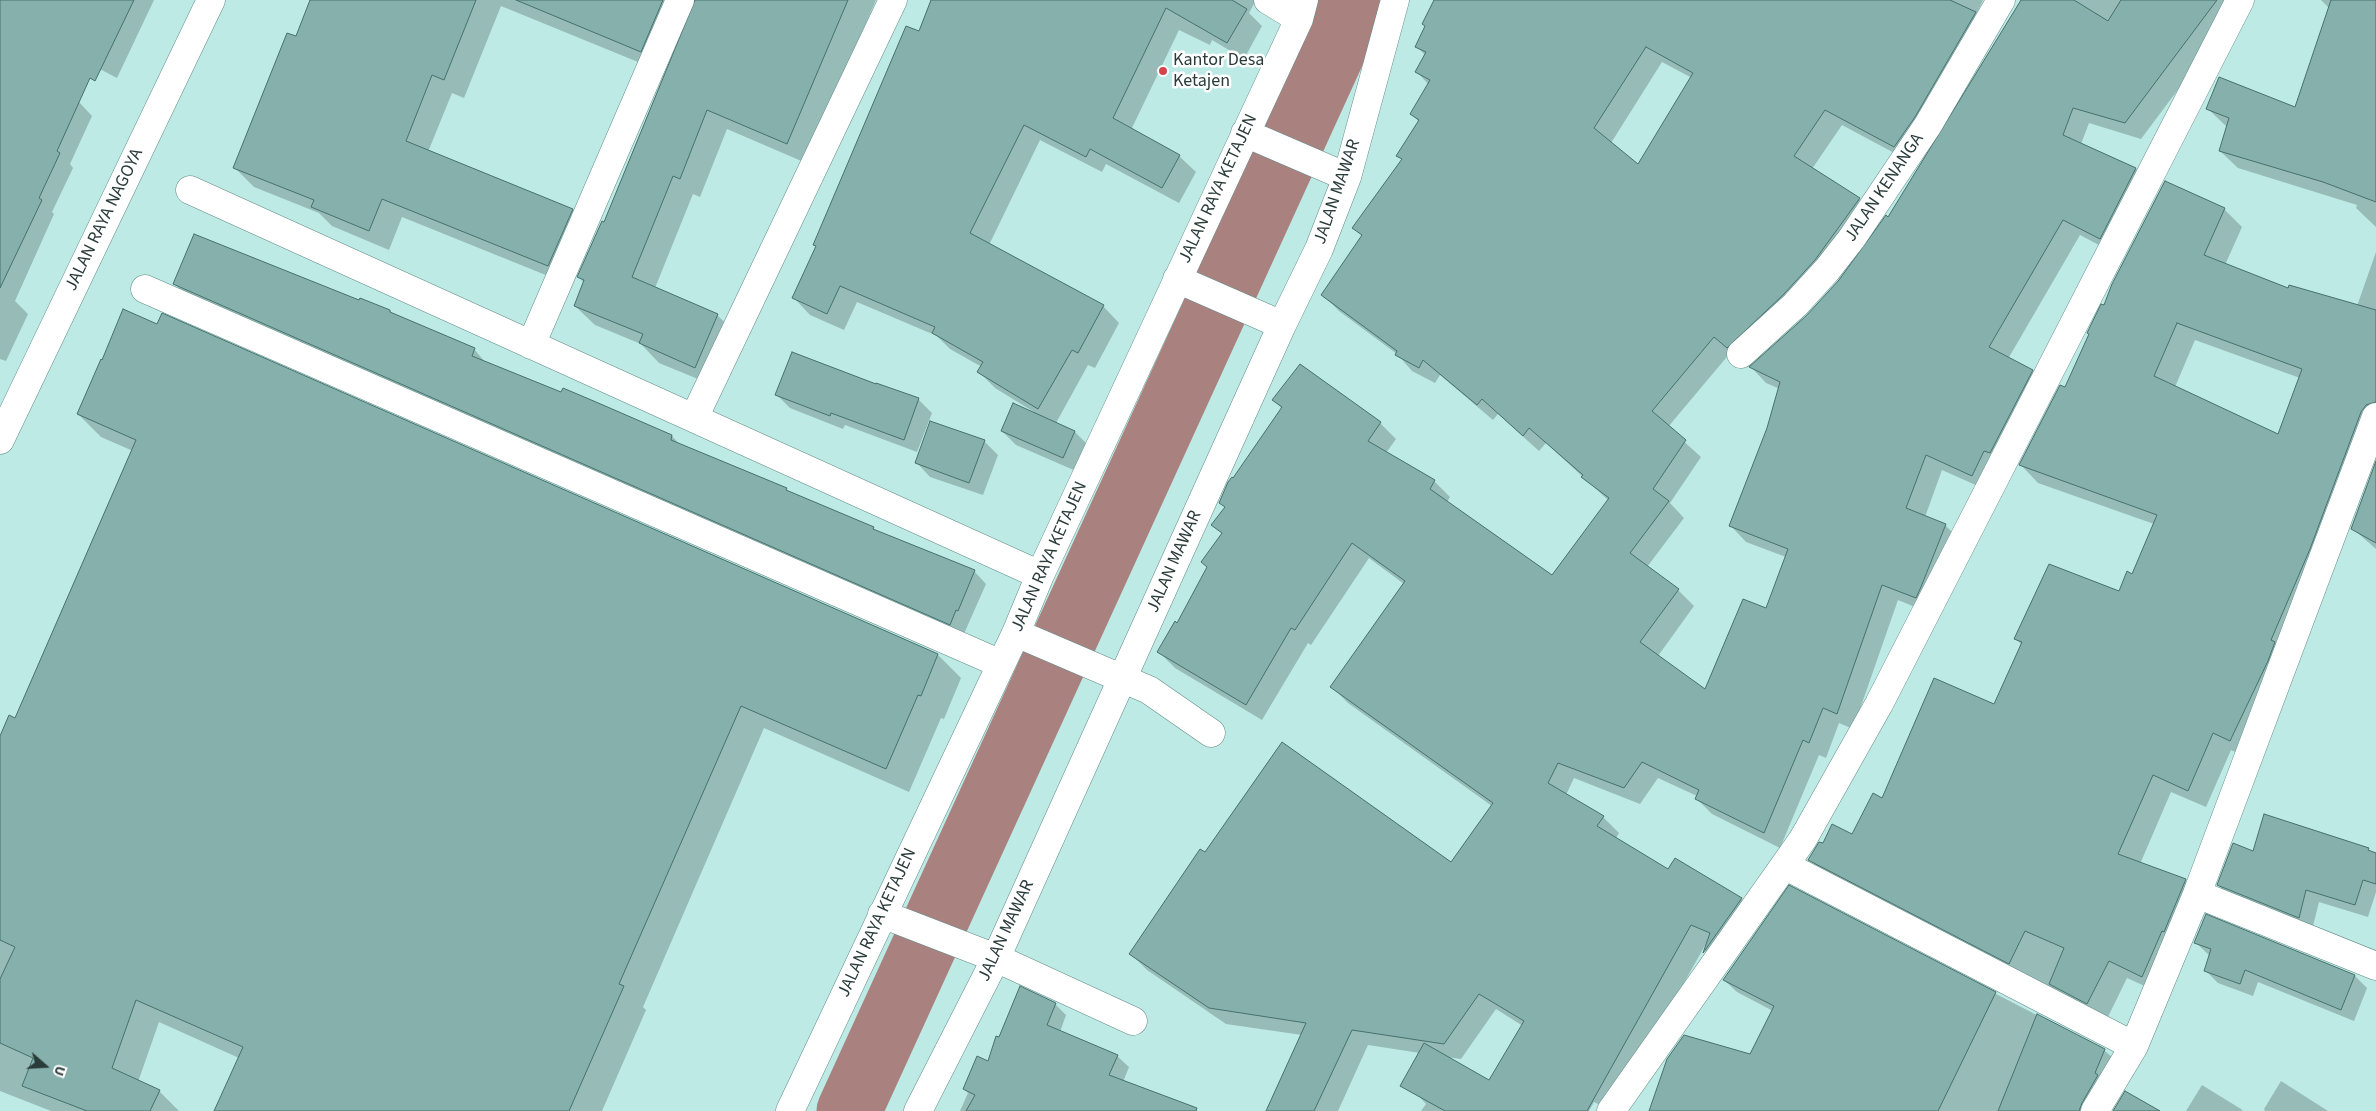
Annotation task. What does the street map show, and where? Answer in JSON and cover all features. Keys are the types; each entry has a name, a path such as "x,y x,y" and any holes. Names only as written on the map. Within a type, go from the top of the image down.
{"street":[{"name":"JALAN RAYA NAGOYA","path":"0,440 210,0"},
{"path":"531,344 680,0"},
{"path":"694,418 893,0"},
{"path":"1268,0 1302,9"},
{"name":"JALAN MAWAR","path":"918,1111 1119,677 1276,322 1319,249 1340,174 1395,0"},
{"name":"JALAN KENANGA","path":"1741,354 1795,305 1827,270 1852,238 1928,124 2002,0"},
{"path":"1611,1111 1786,866 1879,704 2240,0"},
{"name":"JALAN RAYA KETAJEN","path":"790,1111 1016,633 1040,575 1177,279 1254,137 1302,9"},
{"path":"1254,137 1340,174"},
{"path":"190,190 1040,575"},
{"path":"1177,279 1276,322"},
{"path":"145,289 1001,664"},
{"path":"2095,1111 2134,1046 2197,894 2376,417"},
{"path":"1016,633 1149,690 1211,734"},
{"path":"1786,866 2134,1046"},
{"path":"2197,894 2376,966"},
{"path":"882,914 991,956 1133,1021"}],"building":[{"path":"0,0 134,0 95,81 90,78 57,151 60,153 39,198 42,200 0,288"},
{"path":"310,0 476,0 444,80 432,75 406,141 573,209 548,266 382,199 369,231 311,207 314,200 233,168 287,33 296,36"},
{"path":"516,0 663,0 641,52"},
{"path":"695,0 848,0 787,144 707,110 680,179 673,176 632,277 718,314 695,368 639,343 643,334 574,306 584,280 577,277 602,221 604,222"},
{"path":"931,0 1232,0 1247,9 1227,43 1166,8 1113,118 1180,155 1162,188 1090,149 1086,157 1024,125 970,233 1104,305 1078,353 1072,350 1038,409 977,372 983,362 932,333 935,327 840,286 827,314 792,298 816,246 813,245 906,26 919,31"},
{"path":"1434,0 1950,0 1976,12 1915,117 1894,147 1825,110 1794,156 1860,198 1815,260 1784,294 1727,348 1714,337 1652,411 1686,440 1653,489 1669,501 1630,553 1679,589 1640,642 1705,689 1743,599 1766,608 1788,549 1729,526 1767,428 1780,382 1749,367 1806,316 1839,280 1886,215 1888,217 2021,0 2074,0 2108,21 2121,0 2217,0 2125,123 2073,108 2063,135 2136,168 2100,239 2063,220 1989,347 2033,370 1990,453 1984,451 1972,476 1926,455 1906,508 1946,524 1921,587 1916,598 1882,585 1837,714 1823,708 1809,743 1803,740 1764,833 1695,799 1699,790 1642,762 1624,788 1558,763 1548,783 1604,816 1597,826 1668,869 1675,858 1742,898 1703,953 1710,933 1691,925 1587,1111 1445,1111 1400,1086 1424,1043 1489,1080 1524,1021 1479,994 1444,1044 1352,1030 1314,1111 1266,1111 1306,1023 1209,1008 1129,954 1200,849 1205,852 1282,742 1451,862 1493,803 1330,687 1405,581 1352,543 1295,630 1291,628 1246,705 1157,652 1175,621 1177,623 1207,567 1201,562 1222,533 1211,525 1225,507 1219,503 1228,482 1233,478 1282,407 1272,400 1300,364 1381,422 1368,441 1435,480 1430,489 1552,575 1609,498 1581,477 1583,475 1529,428 1523,436 1482,399 1477,405 1423,360 1419,368 1395,355 1397,351 1321,295 1362,235 1352,228 1402,159 1396,156 1419,120 1410,114 1430,80 1415,72 1426,52 1415,47 1425,26 1422,24","holes":["1646,47 1693,73 1638,164 1594,128"]},
{"path":"2331,0 2376,0 2376,202 2323,182 2219,151 2229,118 2206,109 2219,77 2295,107"},
{"path":"2165,181 2225,208 2204,255 2288,288 2289,285 2376,310 2376,402 2366,405 2361,412 2310,549 2271,640 2275,642 2268,661 2230,741 2213,733 2188,791 2153,775 2118,854 2186,879 2164,932 2162,931 2142,977 2109,961 2087,1004 2049,984 2064,948 2025,931 2009,964 1808,860 1819,842 1823,843 1832,824 1852,834 1873,793 1882,798 1934,678 1994,704 2022,642 2014,639 2049,564 2119,591 2127,571 2132,574 2157,515 2019,465 2060,385 2065,387 2089,334 2087,333 2101,304 2104,305 2112,284","holes":["2177,323 2302,369 2278,434 2154,376"]},
{"path":"194,234 359,300 360,298 390,310 390,312 475,348 472,356 561,392 563,388 596,402 672,435 671,440 787,488 786,490 874,527 873,529 975,570 958,611 956,610 950,625 173,284"},
{"path":"123,309 157,324 162,313 938,654 921,696 918,695 886,769 741,706 619,984 624,986 569,1111 214,1111 243,1047 136,1000 112,1068 160,1090 150,1111 87,1111 22,1086 33,1058 0,1043 0,979 15,947 0,940 0,736 9,715 15,718 136,440 77,414"},
{"path":"792,352 919,398 904,440 831,413 830,416 775,395"},
{"path":"1013,403 1075,431 1063,458 1001,431"},
{"path":"930,421 985,440 969,483 915,463"},
{"path":"2376,461 2376,543 2351,529"},
{"path":"2264,814 2369,848 2368,850 2376,853 2376,884 2363,880 2355,905 2306,890 2299,918 2217,885 2233,843 2253,851"},
{"path":"1789,885 1996,992 1938,1111 1649,1111 1667,1059 1684,1035 1750,1054 1774,1006 1723,980"},
{"path":"2206,914 2355,975 2341,1010 2245,970 2240,984 2204,971 2211,949 2194,943"},
{"path":"1020,986 1056,1003 1047,1025 1118,1055 1109,1075 1197,1108 1196,1111 966,1111 975,1095 963,1089 977,1056 988,1061 996,1036 999,1037"},
{"path":"2037,1014 2105,1049 2095,1073 2098,1075 2079,1111 1998,1111"},
{"path":"2125,1091 2160,1111 2113,1111"}],"waterway":[{"path":"849,1111 1337,43 1350,0"}],"place":[{"name":"Kantor Desa Ketajen","path":"1163,71"}]}
